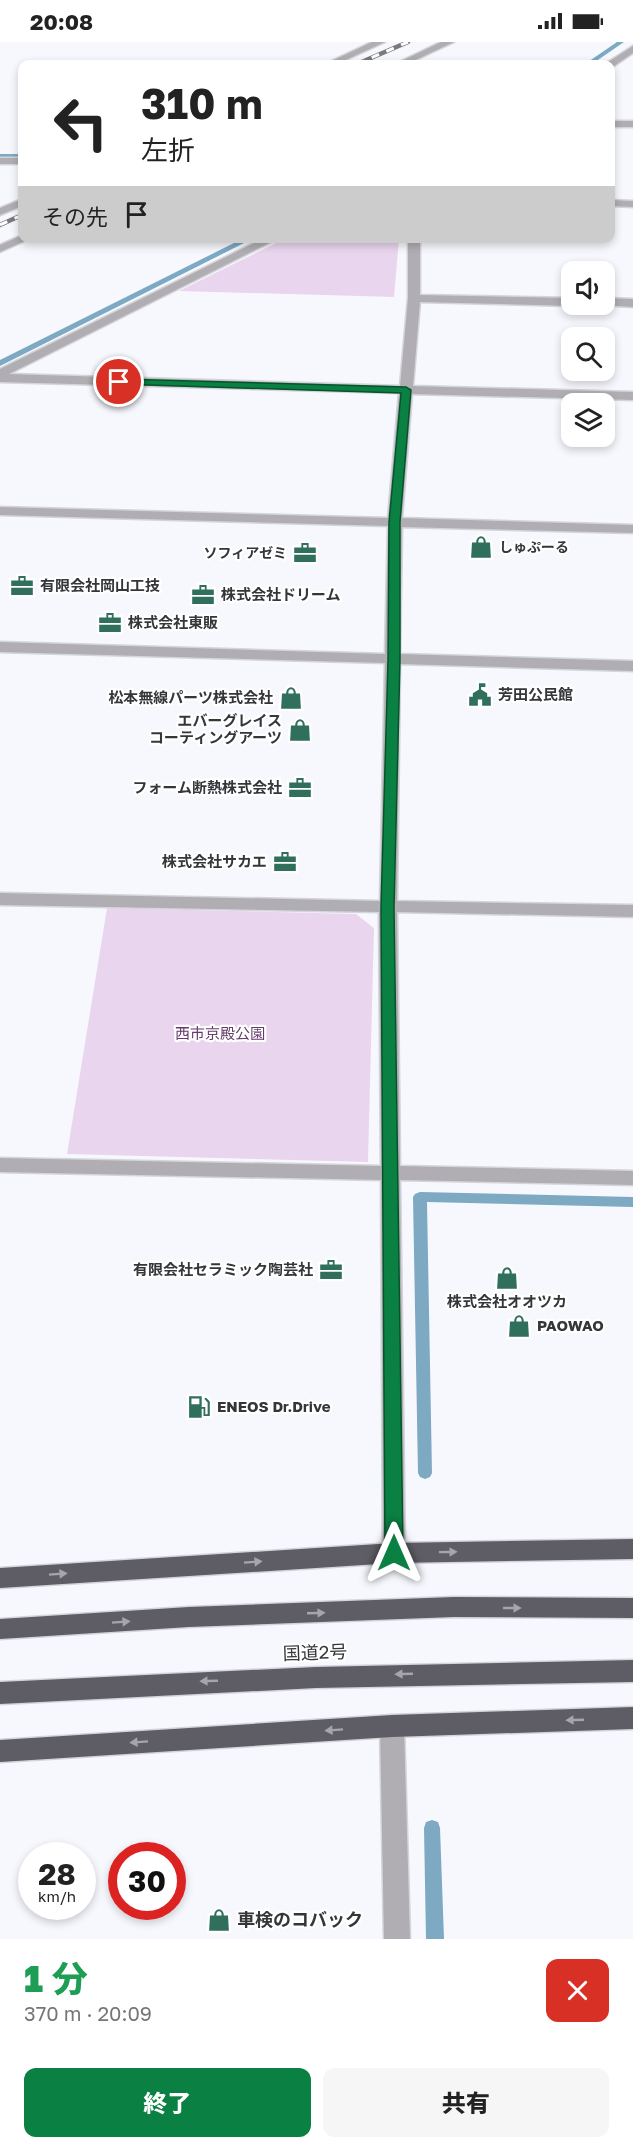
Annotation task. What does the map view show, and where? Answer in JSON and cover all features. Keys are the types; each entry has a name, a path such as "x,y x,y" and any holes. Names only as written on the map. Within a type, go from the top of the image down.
{"highway":[{"path":"0,1578 394,1553 633,1549"},
{"path":"0,1629 189,1617 454,1607 633,1608"},
{"name":"国道2号","path":"0,1693 186,1682 463,1672 633,1671"},
{"path":"0,1751 392,1726 633,1718"}],"street":[{"path":"339,60 380,42"},
{"path":"409,60 449,42"},
{"path":"615,61 633,49"},
{"path":"615,124 633,124"},
{"path":"0,161 18,161"},
{"path":"615,203 633,204"},
{"path":"0,212 18,204"},
{"path":"0,249 18,240"},
{"path":"0,376 264,243"},
{"path":"394,1553 388,908 394,660 394,522 414,298 414,243"},
{"path":"414,298 561,302"},
{"path":"615,302 633,303"},
{"path":"0,376 633,396"},
{"path":"0,511 633,529"},
{"path":"0,647 633,666"},
{"path":"0,899 633,911"},
{"path":"0,1165 633,1178"},
{"path":"392,1726 397,1939"}],"green space":[{"path":"276,243 399,243 394,297 179,291"},
{"name":"西市京殿公園","path":"107,908 356,914 374,928 368,1162 67,1154"}],"waterway":[{"path":"594,60 621,42"},
{"path":"0,156 18,156"},
{"path":"0,363 241,243"},
{"path":"425,1473 420,1197 633,1202"},
{"path":"432,1828 435,1939"}],"railway":[{"path":"366,60 408,42"},
{"path":"0,225 18,217"}],"place":[{"name":"しゅぷーる","path":"481,547"},
{"name":"ソフィアゼミ","path":"305,553"},
{"name":"有限会社岡山工技","path":"22,586"},
{"name":"株式会社ドリーム","path":"203,595"},
{"name":"株式会社東販","path":"110,623"},
{"name":"芳田公民館","path":"480,695"},
{"name":"松本無線パーツ株式会社","path":"291,698"},
{"name":"エバーグレイス コーティングアーツ","path":"300,730"},
{"name":"フォーム断熱株式会社","path":"300,788"},
{"name":"株式会社サカエ","path":"285,862"},
{"name":"有限会社セラミック陶芸社","path":"331,1270"},
{"name":"株式会社オオツカ","path":"507,1278"},
{"name":"PAOWAO","path":"519,1326"},
{"name":"ENEOS Dr.Drive","path":"199,1407"},
{"name":"車検のコバック","path":"219,1920"}],"route":[{"path":"119,382 406,390 394,522 394,660 388,908 394,1553"}]}
